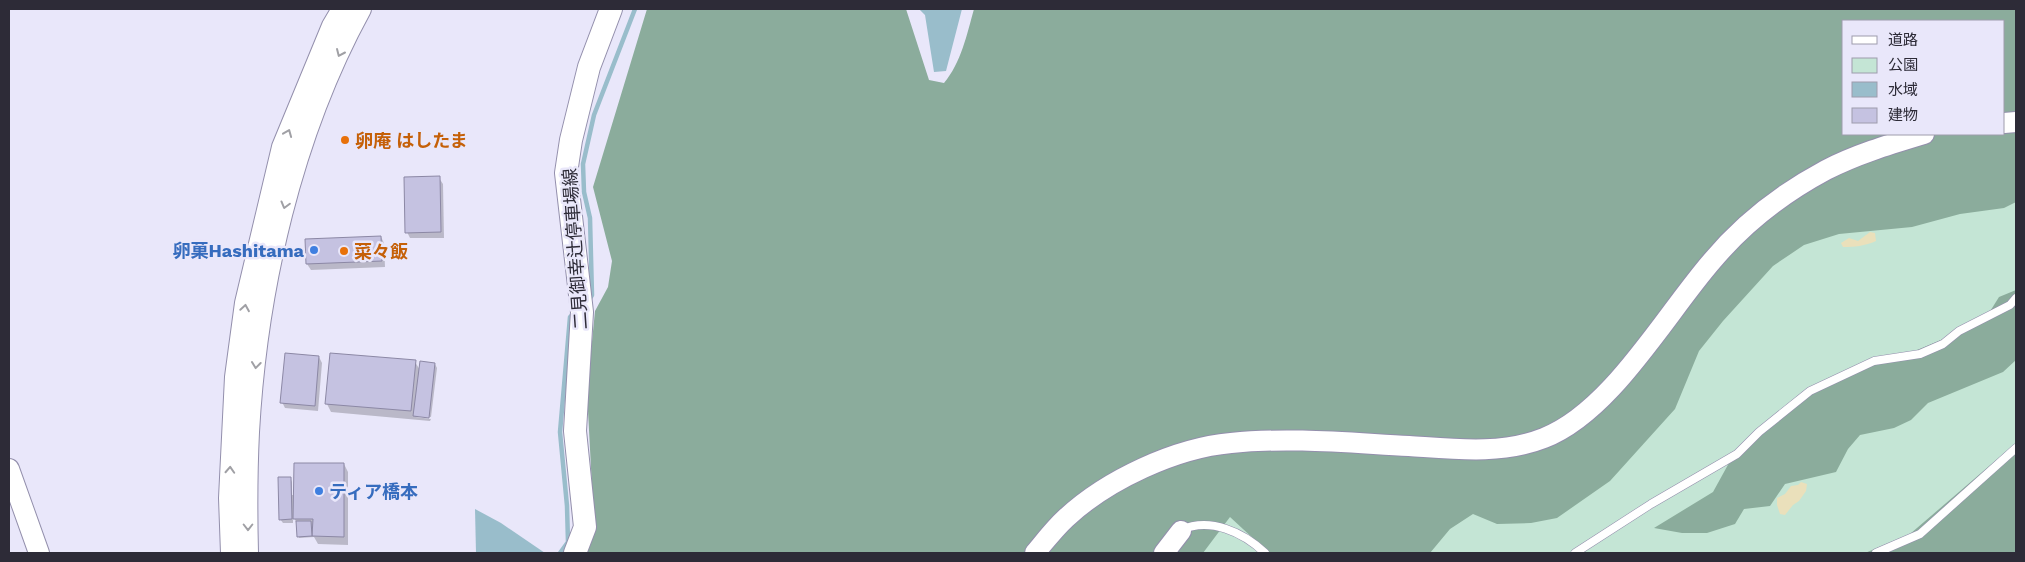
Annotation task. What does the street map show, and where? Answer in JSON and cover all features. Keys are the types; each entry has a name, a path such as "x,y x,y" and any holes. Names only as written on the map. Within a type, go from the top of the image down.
{"main road":[{"name":"二見御幸辻停車場線","path":"575,553 585,527 575,431 582,312 566,173 571,140 589,67 612,9"}],"street":[{"path":"231,553 229,498 234,378 245,302 282,147 332,26 342,9"},
{"path":"248,553 249,432 262,313 278,233 300,152 326,86 361,9"},
{"path":"1035,553 1064,519 1094,495 1145,467 1190,451 1228,443 1292,440 1494,450 1542,439 1568,427 1625,372 1711,261 1743,228 1783,196 1827,169 1884,146 1921,135"},
{"path":"9,469 39,553"},
{"path":"1164,553 1180,531"}],"lane":[{"path":"1575,553 1651,504 1737,454 1759,432 1810,391 1874,361 1920,354 1943,344 1959,331 2010,305 2016,298"},
{"path":"1876,553 1920,534 2016,448"},
{"path":"1180,531 1192,525 1210,524 1242,537 1265,553"}],"green space":[{"path":"647,9 906,9 929,80 944,83 955,67 974,9 2016,9 2016,202 2004,208 1960,214 1912,227 1839,234 1804,245 1773,266 1723,321 1699,351 1675,409 1610,481 1557,518 1531,523 1497,524 1473,514 1450,529 1430,553 1269,553 1230,517 1203,553 582,553 593,506 587,392 595,311 608,287 612,261 593,187"},
{"path":"2016,130 2016,553 1174,553 1203,455 1717,268 1970,135 2005,134"},
{"path":"2016,290 2016,360 2003,372 1928,403 1911,420 1894,428 1860,435 1848,449 1836,472 1785,484 1770,506 1744,509 1735,524 1707,533 1682,533 1654,528 1713,492 1735,452 1775,414 1809,389 1873,358 1910,353 1948,337 1989,313 1999,297"},
{"path":"2016,443 2016,553 1865,553 1910,534"}],"sand":[{"path":"1870,232 1875,233 1876,241 1851,247 1843,247 1841,243 1849,238 1858,241"},
{"path":"1801,482 1807,484 1806,491 1785,515 1780,514 1777,498 1785,494 1791,486 1798,485"}],"water":[{"path":"919,9 962,9 946,71 934,72 925,15"},
{"path":"475,509 501,523 545,553 476,553"}],"building":[{"path":"440,176 441,232 405,233 404,177"},
{"path":"381,236 382,261 306,264 305,239"},
{"path":"285,353 319,356 315,406 280,403"},
{"path":"330,353 416,360 411,411 325,404"},
{"path":"420,361 435,363 429,418 413,416"},
{"name":"ティア橋本","path":"294,463 344,463 344,537 312,536 313,519 293,519"},
{"path":"278,477 291,477 292,519 279,520"},
{"path":"296,521 311,521 312,536 297,537"}],"waterway":[{"path":"589,300 592,295 590,218 584,192 583,164 594,115 635,9"},
{"path":"560,553 568,542 567,506 560,432 570,317 574,313"}],"place":[{"name":"卵庵 はしたま","path":"345,140"},
{"name":"卵菓Hashitama","path":"314,250"},
{"name":"菜々飯","path":"344,251"},
{"name":"ティア橋本","path":"319,491"}]}
